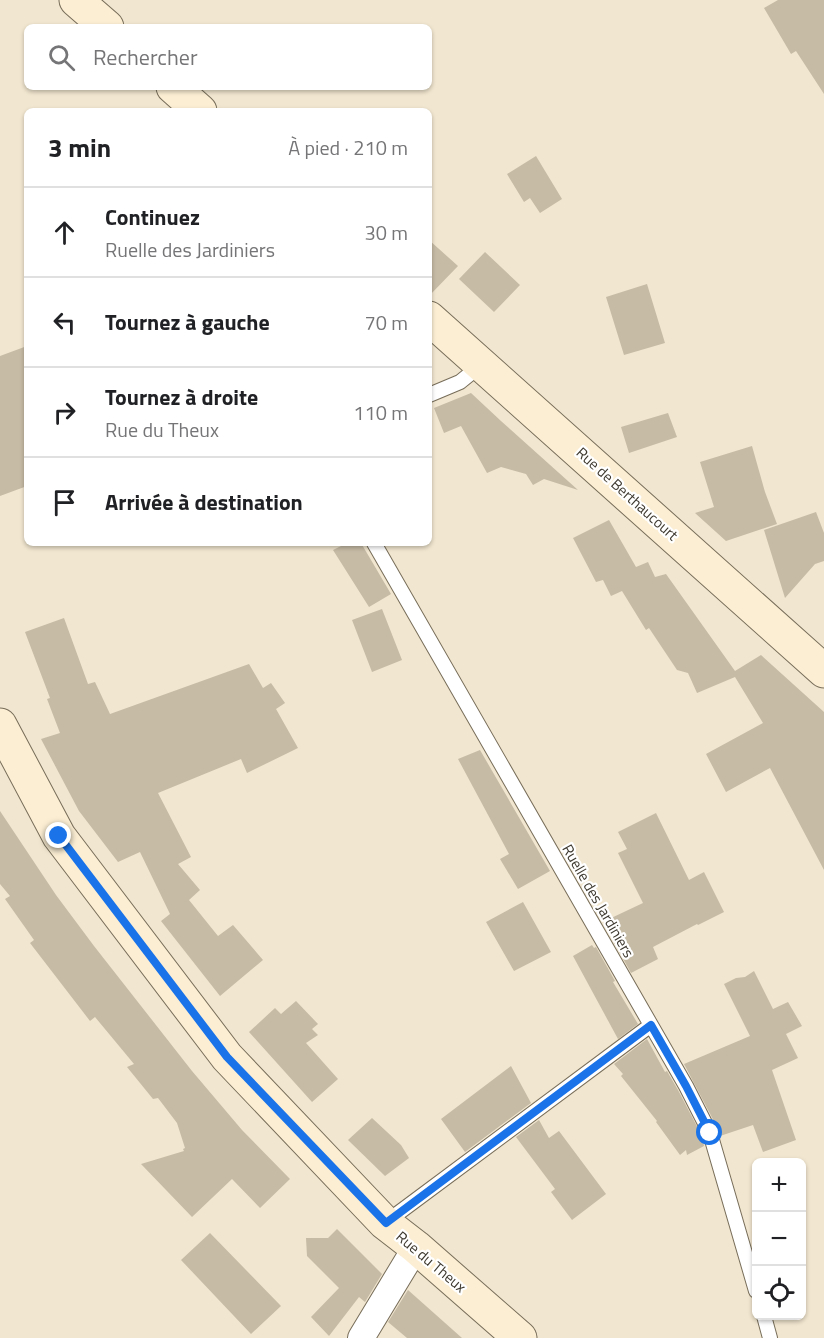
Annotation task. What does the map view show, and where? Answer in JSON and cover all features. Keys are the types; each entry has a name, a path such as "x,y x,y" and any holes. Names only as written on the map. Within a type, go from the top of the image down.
{"main road":[{"path":"76,0 104,24"},
{"path":"176,90 197,108"},
{"name":"Rue de Berthaucourt","path":"432,321 824,671"},
{"name":"Rue du Theux","path":"0,725 59,836 227,1057 386,1223 520,1338"}],"street":[{"path":"361,1338 416,1247"}],"lane":[{"path":"432,394 460,382 482,365"},
{"name":"Ruelle des Jardiniers","path":"376,546 686,1086 710,1133 752,1277"},
{"path":"386,1223 651,1025"},
{"path":"765,1320 770,1338"}],"building":[{"path":"778,0 824,0 824,94 796,51 791,54 764,8"},
{"path":"536,156 562,199 540,213 530,198 524,202 507,174"},
{"path":"432,243 458,266 432,293"},
{"path":"485,252 520,285 494,312 459,279"},
{"path":"647,284 665,343 624,355 606,297"},
{"path":"24,347 24,487 0,496 0,356"},
{"path":"471,393 578,490 544,479 533,485 526,474 501,467 487,473 461,426 444,433 434,408"},
{"path":"668,413 677,437 629,453 621,427"},
{"path":"752,446 777,524 726,541 695,513 714,507 700,462"},
{"path":"816,512 824,533 824,561 815,564 785,598 764,530"},
{"path":"609,520 636,567 648,562 655,577 666,574 735,671 761,655 824,712 824,870 770,768 726,792 706,754 763,723 735,677 697,693 688,673 677,670 649,628 646,630 622,591 611,596 603,580 596,582 573,538"},
{"path":"341,546 363,546 391,594 369,607 333,550"},
{"path":"382,609 402,660 372,672 352,620"},
{"path":"64,618 88,684 95,682 110,714 249,664 263,688 271,683 285,703 276,709 298,748 247,773 241,759 158,793 191,857 178,864 200,890 189,900 218,936 233,925 263,960 220,996 161,921 170,914 140,852 118,862 79,811 41,739 60,733 47,699 50,698 25,632"},
{"path":"480,750 550,871 518,889 500,859 509,854 458,759"},
{"path":"0,811 56,895 192,1071 242,1130 290,1179 260,1208 232,1179 192,1217 141,1164 184,1151 177,1123 158,1098 153,1099 127,1067 134,1064 95,1017 90,1021 30,943 34,940 5,899 10,896 0,884"},
{"path":"656,813 689,880 704,872 724,912 653,947 658,959 631,973 612,939 616,937 607,920 643,903 618,853 627,849 618,832"},
{"path":"523,902 551,952 514,971 486,922"},
{"path":"592,945 596,947 615,981 613,982 638,1024 618,1039 573,956"},
{"path":"754,971 773,1009 788,1002 802,1026 786,1034 798,1058 772,1070 796,1140 763,1152 753,1125 720,1136 684,1064 750,1036 724,984 736,978 745,977"},
{"path":"296,1001 318,1024 312,1029 318,1035 306,1043 338,1079 312,1102 249,1032 275,1008 281,1014"},
{"path":"647,1039 678,1090 702,1136 704,1146 687,1155 686,1150 680,1155 614,1064"},
{"path":"511,1066 531,1103 465,1152 441,1119"},
{"path":"372,1118 401,1145 409,1158 385,1176 348,1140"},
{"path":"539,1120 549,1138 559,1131 606,1194 572,1220 551,1192 555,1189 516,1137"},
{"path":"337,1229 382,1274 365,1302 359,1297 329,1336 311,1317 339,1288 307,1256 306,1238 328,1238"},
{"path":"210,1233 281,1306 251,1334 181,1260"},
{"path":"408,1290 462,1338 407,1338 388,1322"}],"route":[{"path":"59,836 227,1057 386,1223 651,1025 710,1133"}]}
